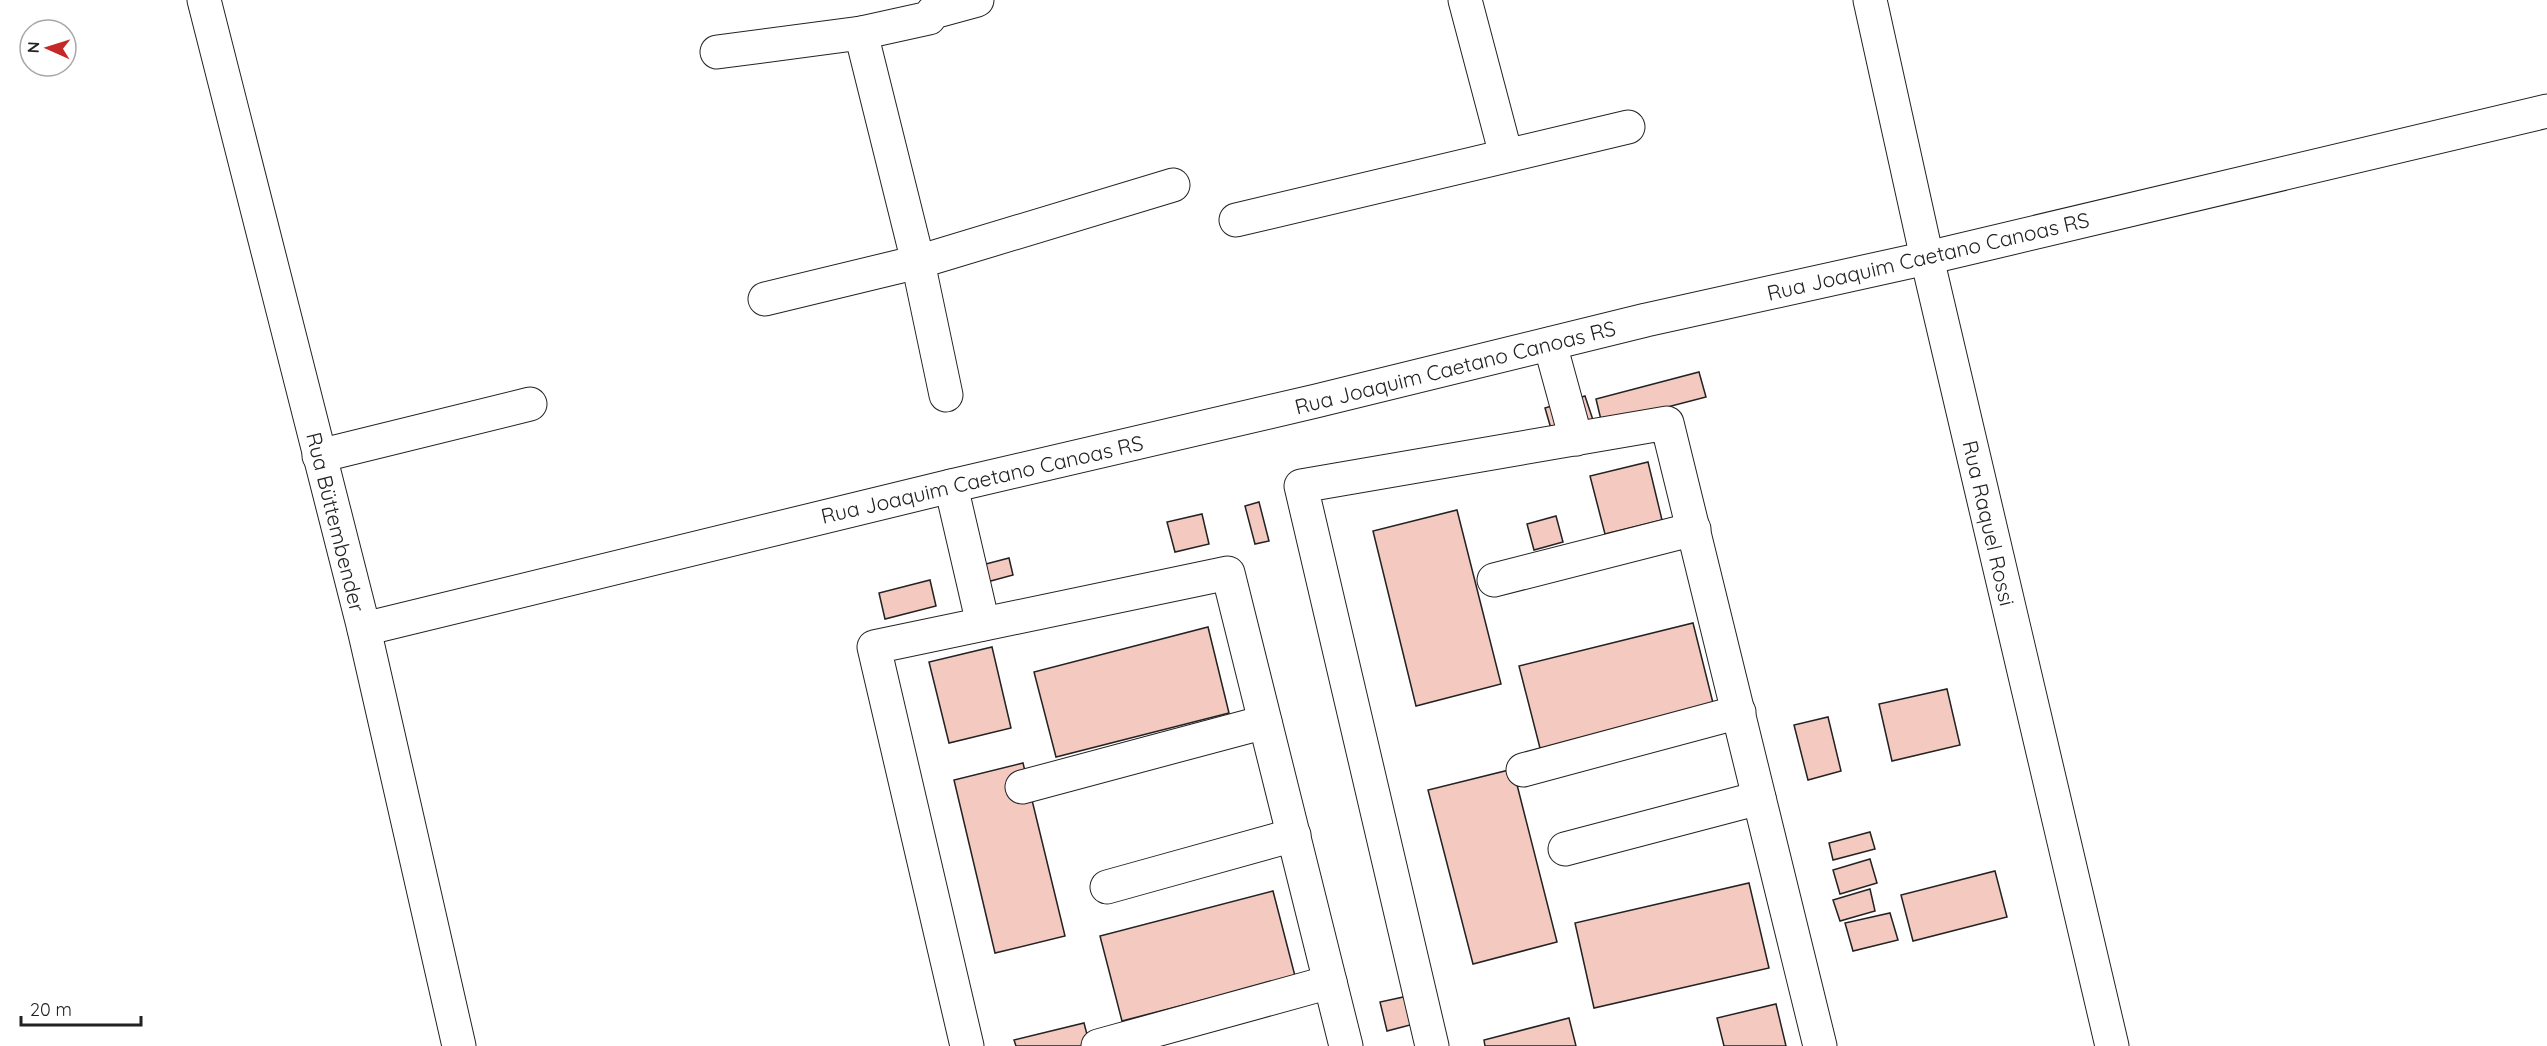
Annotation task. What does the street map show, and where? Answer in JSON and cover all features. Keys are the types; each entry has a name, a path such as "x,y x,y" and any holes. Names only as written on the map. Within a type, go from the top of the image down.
{"street":[{"name":"Rua Büttembender","path":"204,0 364,629 459,1046"},
{"path":"717,52 861,33 929,18 932,6 977,0"},
{"path":"1465,0 1506,155"},
{"name":"Rua Raquel Rossi","path":"1870,0 1927,258 2112,1046"},
{"path":"861,33 918,262 946,395"},
{"name":"Rua Joaquim Caetano Canoas RS","path":"364,629 951,486 2547,111"},
{"path":"1236,220 1628,127"},
{"path":"765,299 918,262 1173,185"},
{"path":"1550,344 1576,439"},
{"path":"319,456 530,404"},
{"path":"1432,1046 1301,486 1667,423 1820,1046"},
{"path":"951,486 983,624"},
{"path":"1494,580 1694,528"},
{"path":"966,1046 874,647 1228,573 1346,1046"},
{"path":"1522,770 1739,712"},
{"path":"1022,787 1265,722"},
{"path":"1565,849 1759,798"},
{"path":"1107,887 1294,835"},
{"path":"1098,1046 1330,982"}],"building":[{"path":"1699,372 1706,397 1602,424 1596,399"},
{"path":"1585,396 1593,420 1552,432 1545,408"},
{"path":"1648,462 1662,520 1605,534 1590,476"},
{"path":"1259,502 1269,541 1255,544 1245,506"},
{"path":"1457,510 1501,684 1416,706 1373,531"},
{"path":"1202,514 1209,544 1175,552 1167,522"},
{"path":"1556,516 1563,542 1534,550 1527,524"},
{"path":"1009,558 1013,575 987,582 982,565"},
{"path":"930,580 936,606 885,619 879,593"},
{"path":"1693,623 1714,707 1541,752 1519,666"},
{"path":"1208,627 1229,713 1056,757 1034,672"},
{"path":"992,647 1011,728 949,743 929,662"},
{"path":"1947,689 1960,745 1892,761 1879,704"},
{"path":"1828,717 1841,771 1808,780 1794,725"},
{"path":"1023,763 1065,936 995,953 954,780"},
{"path":"1513,769 1557,942 1473,964 1428,790"},
{"path":"1870,832 1875,849 1833,860 1829,843"},
{"path":"1870,859 1877,883 1840,894 1833,870"},
{"path":"1995,871 2007,917 1913,941 1901,895"},
{"path":"1749,883 1769,968 1594,1008 1575,923"},
{"path":"1870,889 1875,911 1840,921 1833,900"},
{"path":"1273,891 1295,976 1122,1021 1100,936"},
{"path":"1890,913 1898,940 1853,951 1845,923"},
{"path":"1408,996 1414,1024 1387,1031 1380,1002"},
{"path":"1776,1004 1786,1046 1724,1046 1717,1018"},
{"path":"1569,1018 1576,1046 1485,1046 1484,1040"},
{"path":"1084,1023 1090,1046 1016,1046 1014,1040"}]}
